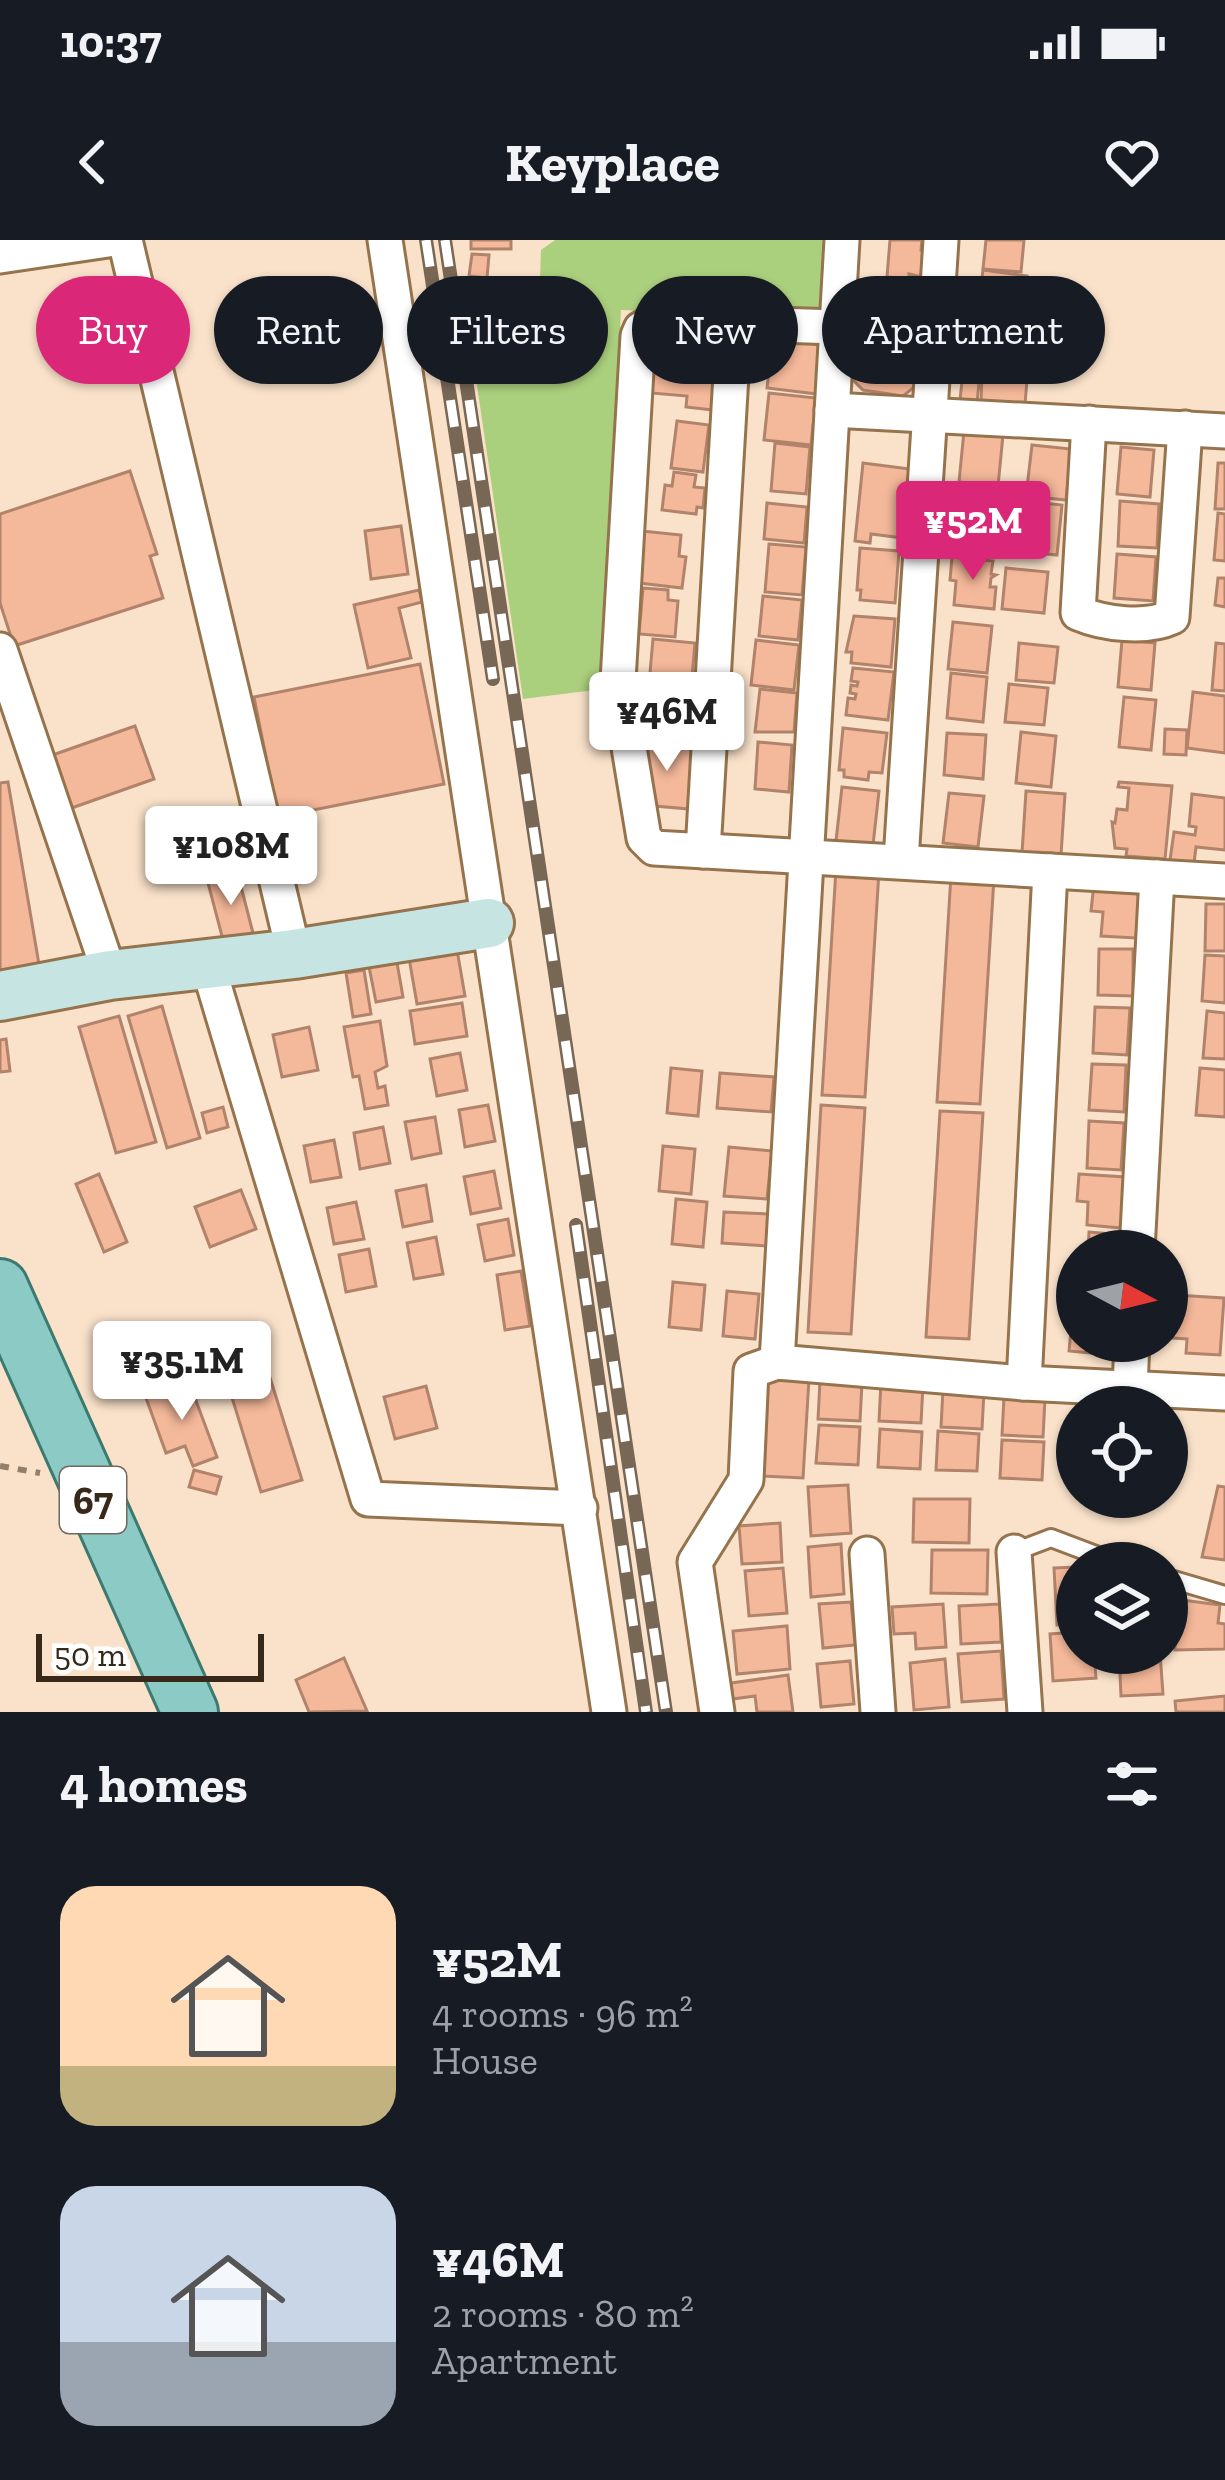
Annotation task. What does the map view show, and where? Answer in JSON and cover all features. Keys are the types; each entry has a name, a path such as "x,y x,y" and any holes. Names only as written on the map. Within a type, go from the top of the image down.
{"main road":[{"name":"67","path":"0,1287 190,1712"}],"street":[{"path":"0,256 108,240"},
{"path":"125,240 294,954"},
{"path":"385,240 609,1712"},
{"path":"840,276 842,240"},
{"path":"901,860 941,240"},
{"path":"635,384 618,681 644,838 654,848 1225,880"},
{"path":"703,850 730,384"},
{"path":"777,1362 834,384"},
{"path":"832,410 1225,431"},
{"path":"1089,423 1078,613 1095,620 1158,623 1172,617 1185,428"},
{"path":"0,650 110,975"},
{"path":"1024,1383 1050,871"},
{"path":"1138,1230 1157,877"},
{"path":"0,996 110,975 294,954 489,923"},
{"path":"207,962 368,1499 580,1508"},
{"path":"717,1712 695,1562 746,1480 751,1371 777,1362 1088,1386"},
{"path":"1188,1391 1225,1393"},
{"path":"1014,1552 1025,1712"},
{"path":"867,1554 878,1712"}],"lane":[{"path":"1014,1552 1051,1538 1062,1542"},
{"path":"1188,1584 1225,1595"}],"green space":[{"path":"555,240 827,240 822,313 813,318 798,317 798,276 632,276 632,310 621,310 603,689 523,699 477,384 608,384 608,276 540,276 541,250"}],"building":[{"path":"471,240 511,240 511,249 471,249"},
{"path":"890,240 922,240 921,250 927,251 925,276 887,276"},
{"path":"986,240 1024,240 1021,272 983,269"},
{"path":"472,254 489,255 487,276 469,276"},
{"path":"983,270 1027,276 982,276"},
{"path":"798,342 822,345 817,394 767,388 767,384 798,384"},
{"path":"652,384 715,384 713,410 686,407 687,396 651,393"},
{"path":"857,384 917,384 903,396 863,390"},
{"path":"962,384 979,384 977,402 960,400"},
{"path":"982,384 1027,384 1025,404 981,400"},
{"path":"769,393 816,398 811,445 764,440"},
{"path":"677,421 709,425 703,472 671,468"},
{"path":"964,431 1003,435 998,486 959,482"},
{"path":"775,443 810,447 806,494 771,491"},
{"path":"1032,445 1071,449 1066,500 1026,496"},
{"path":"1121,447 1154,450 1150,497 1117,494"},
{"path":"863,463 910,469 903,538 871,534 870,543 855,541"},
{"path":"1218,463 1225,463 1225,509 1215,509"},
{"path":"130,471 157,554 150,556 163,598 14,646 0,603 0,514"},
{"path":"674,472 696,475 694,487 705,488 703,508 697,507 696,514 662,510 665,485 672,486"},
{"path":"961,492 1000,496 995,545 956,541"},
{"path":"1023,501 1062,505 1057,555 1018,551"},
{"path":"1120,501 1159,504 1157,548 1118,546"},
{"path":"767,503 807,507 804,543 764,539"},
{"path":"1218,513 1225,514 1225,561 1214,560"},
{"path":"401,526 408,574 371,579 365,531"},
{"path":"642,531 681,535 679,556 686,557 682,588 630,582"},
{"path":"769,544 806,547 802,595 765,592"},
{"path":"860,548 899,551 895,603 860,600"},
{"path":"1117,554 1156,557 1153,601 1114,598"},
{"path":"952,557 993,561 994,609 954,605"},
{"path":"1006,568 1048,572 1044,613 1002,609"},
{"path":"1218,578 1225,578 1225,607 1215,605"},
{"path":"643,588 668,590 668,600 678,601 675,637 639,634"},
{"path":"419,590 422,602 399,608 411,658 368,668 354,605"},
{"path":"763,596 802,600 798,640 759,636"},
{"path":"854,616 895,619 891,667 851,663 852,652 846,652"},
{"path":"953,622 992,626 987,673 948,669"},
{"path":"653,639 695,643 691,688 649,684"},
{"path":"756,640 799,645 794,690 751,685"},
{"path":"1122,640 1155,643 1151,690 1118,687"},
{"path":"1019,643 1058,647 1054,683 1016,680"},
{"path":"1216,643 1225,644 1225,691 1212,690"},
{"path":"420,664 444,784 278,817 254,697"},
{"path":"853,668 894,672 888,720 846,715 848,698 855,699 856,694 850,693 851,685 858,682 851,681"},
{"path":"951,673 987,677 983,722 947,718"},
{"path":"1009,684 1048,688 1044,725 1005,722"},
{"path":"651,687 685,690 681,739 646,736"},
{"path":"760,689 797,693 794,732 755,732"},
{"path":"1193,692 1225,696 1225,753 1187,748"},
{"path":"1124,697 1156,700 1151,750 1119,747"},
{"path":"135,726 154,779 66,810 47,757"},
{"path":"843,728 887,733 882,773 869,772 868,780 844,777 844,770 839,770"},
{"path":"1165,729 1187,730 1186,755 1164,754"},
{"path":"1021,732 1056,736 1051,787 1016,783"},
{"path":"947,733 986,735 983,779 944,775"},
{"path":"642,741 693,745 689,809 644,805"},
{"path":"758,742 792,745 789,792 755,789"},
{"path":"8,782 42,982 0,989 0,783"},
{"path":"1119,782 1172,786 1165,859 1126,856 1127,849 1115,848 1112,822 1117,809 1127,810 1129,788 1118,787"},
{"path":"842,787 879,791 873,845 836,841"},
{"path":"1026,791 1065,794 1061,855 1022,853"},
{"path":"949,793 984,796 978,847 943,843"},
{"path":"1192,794 1225,798 1225,850 1196,847 1194,863 1170,860 1174,832 1195,835 1196,827 1189,826"},
{"path":"239,818 250,861 207,872 196,829"},
{"path":"836,869 879,871 865,1097 822,1095"},
{"path":"238,875 253,933 223,940 208,883"},
{"path":"951,875 994,878 980,1104 937,1102"},
{"path":"1094,884 1140,888 1136,938 1101,936 1103,912 1091,911"},
{"path":"1206,904 1225,904 1225,951 1205,951"},
{"path":"456,944 465,996 417,1004 408,952"},
{"path":"1099,949 1133,949 1133,996 1098,995"},
{"path":"1205,955 1225,956 1225,1003 1202,1001"},
{"path":"396,957 403,997 376,1002 368,962"},
{"path":"364,970 371,1014 353,1017 346,973"},
{"path":"462,1003 467,1036 415,1044 410,1011"},
{"path":"162,1006 200,1138 167,1148 128,1016"},
{"path":"1095,1007 1130,1008 1127,1055 1093,1053"},
{"path":"1207,1011 1225,1013 1225,1059 1203,1058"},
{"path":"119,1016 156,1142 116,1153 79,1027"},
{"path":"380,1021 387,1066 375,1072 378,1088 385,1086 388,1105 365,1109 359,1076 353,1077 344,1027"},
{"path":"309,1027 318,1070 282,1077 273,1035"},
{"path":"6,1039 10,1071 0,1072 0,1040"},
{"path":"460,1053 467,1090 437,1096 430,1059"},
{"path":"1092,1064 1126,1065 1124,1112 1089,1110"},
{"path":"671,1068 702,1071 698,1116 667,1113"},
{"path":"1200,1068 1225,1070 1225,1117 1196,1115"},
{"path":"720,1073 774,1077 771,1112 717,1108"},
{"path":"488,1105 495,1141 465,1147 459,1110"},
{"path":"821,1105 865,1108 851,1334 808,1332"},
{"path":"223,1107 228,1127 207,1133 202,1113"},
{"path":"940,1111 983,1113 969,1339 926,1337"},
{"path":"435,1117 441,1153 412,1159 405,1122"},
{"path":"1089,1121 1124,1123 1121,1170 1087,1168"},
{"path":"383,1127 390,1163 360,1169 354,1133"},
{"path":"334,1140 341,1177 311,1182 304,1146"},
{"path":"663,1146 695,1149 691,1194 659,1191"},
{"path":"729,1147 772,1151 767,1199 724,1196"},
{"path":"494,1171 501,1208 471,1214 464,1177"},
{"path":"99,1174 127,1242 104,1252 76,1184"},
{"path":"1079,1174 1125,1177 1121,1228 1087,1225 1088,1202 1077,1201"},
{"path":"426,1185 432,1221 403,1227 396,1191"},
{"path":"241,1190 256,1229 210,1247 195,1207"},
{"path":"676,1199 707,1202 703,1247 672,1244"},
{"path":"356,1202 364,1239 334,1244 327,1208"},
{"path":"724,1212 769,1214 767,1246 722,1243"},
{"path":"508,1219 514,1255 485,1261 478,1225"},
{"path":"436,1237 443,1274 414,1279 407,1243"},
{"path":"369,1249 376,1286 346,1292 339,1255"},
{"path":"521,1271 530,1326 505,1330 497,1275"},
{"path":"673,1282 705,1285 701,1330 669,1327"},
{"path":"727,1291 759,1294 755,1339 723,1336"},
{"path":"1188,1296 1224,1298 1220,1355 1188,1353"},
{"path":"262,1352 302,1480 261,1492 222,1365"},
{"path":"767,1377 809,1379 803,1478 761,1476"},
{"path":"820,1381 862,1383 860,1421 818,1419"},
{"path":"189,1382 217,1457 193,1466 185,1446 166,1453 146,1398"},
{"path":"881,1382 923,1385 921,1423 879,1421"},
{"path":"426,1386 437,1428 395,1439 384,1397"},
{"path":"943,1389 984,1391 982,1429 941,1427"},
{"path":"1004,1397 1045,1399 1043,1437 1002,1435"},
{"path":"819,1425 860,1427 858,1465 816,1463"},
{"path":"880,1429 922,1432 920,1469 878,1467"},
{"path":"938,1431 979,1434 977,1471 936,1470"},
{"path":"1002,1440 1044,1442 1042,1480 1000,1478"},
{"path":"194,1470 221,1477 216,1494 189,1487"},
{"path":"848,1485 851,1533 811,1536 808,1487"},
{"path":"1218,1486 1225,1487 1225,1560 1202,1557"},
{"path":"914,1499 970,1499 969,1543 913,1542"},
{"path":"780,1523 782,1562 742,1564 739,1526"},
{"path":"841,1544 844,1594 811,1597 808,1547"},
{"path":"932,1550 988,1550 987,1594 931,1593"},
{"path":"783,1568 787,1613 749,1616 745,1571"},
{"path":"1188,1601 1220,1605 1218,1623 1225,1624 1225,1649 1188,1650"},
{"path":"851,1602 855,1645 823,1648 819,1604"},
{"path":"943,1604 946,1647 916,1649 915,1633 894,1634 892,1607"},
{"path":"1000,1604 1001,1642 961,1644 959,1606"},
{"path":"787,1626 790,1669 737,1674 733,1631"},
{"path":"1050,1634 1056,1634 1056,1674 1096,1674 1096,1678 1053,1681"},
{"path":"1001,1651 1004,1699 962,1702 958,1654"},
{"path":"344,1658 367,1711 309,1712 296,1680"},
{"path":"945,1659 949,1707 914,1710 910,1663"},
{"path":"850,1661 854,1704 821,1707 817,1664"},
{"path":"1120,1674 1162,1674 1163,1694 1121,1696"},
{"path":"788,1675 793,1712 757,1712 755,1696 733,1699 731,1683"},
{"path":"1225,1696 1225,1712 1176,1712 1175,1701"}],"railway":[{"path":"426,240 493,679"},
{"path":"445,240 666,1712"},
{"path":"576,1225 646,1712"}]}
